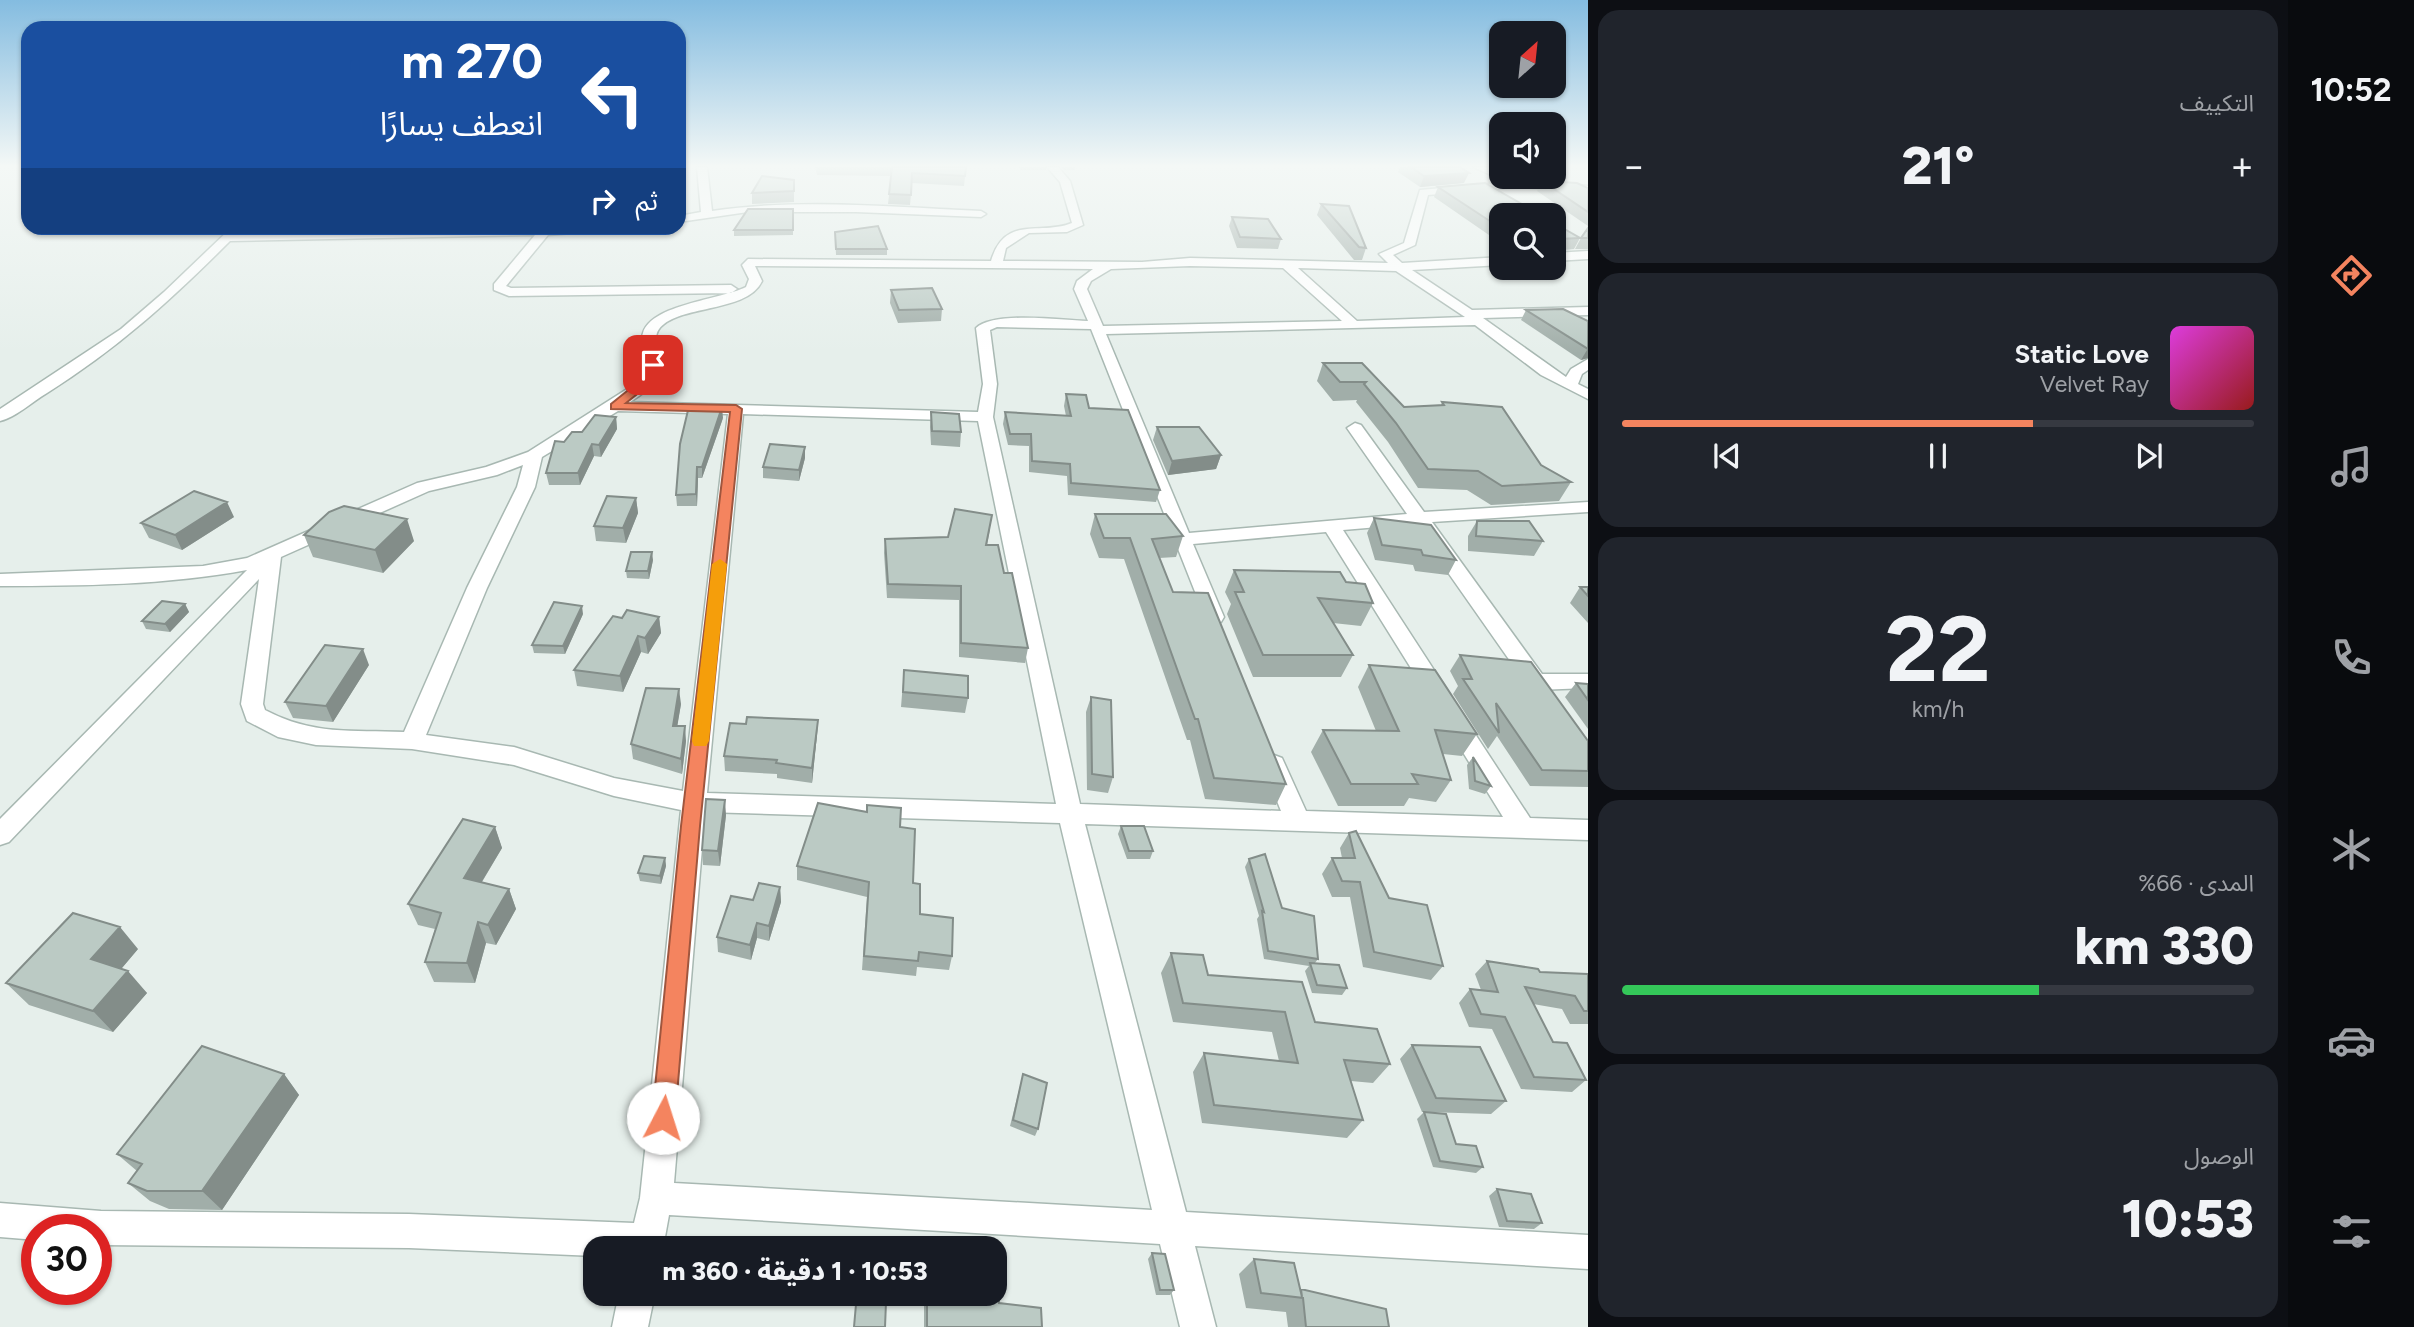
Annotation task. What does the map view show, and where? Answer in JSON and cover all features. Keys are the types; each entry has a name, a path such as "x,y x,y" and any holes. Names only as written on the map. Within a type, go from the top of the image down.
{"street":[{"path":"996,263 1001,246 1021,232 1067,229"},
{"path":"1414,229 1409,245 1385,254 1399,267 1475,318 1546,372 1588,395"},
{"path":"0,415 127,331 172,293 230,235"},
{"path":"227,238 417,235"},
{"path":"541,235 498,287 501,290 751,290"},
{"path":"1566,256 1588,255"},
{"path":"0,580 63,580 231,568 272,555 423,487 491,471 534,455 593,422 647,380 653,365 648,335 651,327 677,310 736,297 751,290 755,284 755,276 748,265 759,261 1110,265 1190,262 1399,267 1489,262"},
{"path":"1286,264 1353,324"},
{"path":"1110,265 1083,279 1079,283 1080,292 1219,628"},
{"path":"1198,1327 1070,813 985,417 990,384 982,331 986,325 1096,328 1353,324 1588,311"},
{"path":"1561,312 1579,323"},
{"path":"1570,386 1576,372 1588,363"},
{"path":"615,406 985,417"},
{"path":"649,1236 656,1198 694,802 736,409"},
{"path":"1356,428 1550,701"},
{"path":"412,741 477,588 526,486 534,455"},
{"path":"1182,539 1419,518 1588,507"},
{"path":"1331,526 1523,828"},
{"path":"272,555 252,704 255,715 286,731 316,737 412,741 514,756 614,787 694,802 1588,830"},
{"path":"0,835 272,555"},
{"path":"1536,681 1588,681"},
{"path":"1266,744 1297,820"},
{"path":"656,1198 1172,1228 1586,1256"},
{"path":"0,1220 101,1228 409,1231 583,1241"},
{"path":"630,1327 634,1306"}],"building":[{"path":"735,229 793,229 793,230"},
{"path":"879,229 887,249 836,249 835,232"},
{"path":"1237,229 1274,229 1281,239 1240,237"},
{"path":"1343,229 1358,229 1366,248 1359,247"},
{"path":"1587,229 1588,229 1588,238 1581,238"},
{"path":"1566,230 1580,238 1566,239"},
{"path":"932,288 942,309 899,310 891,290"},
{"path":"1563,309 1588,321 1588,349 1526,310"},
{"path":"1323,363 1362,363 1404,407 1444,405 1442,402 1502,407 1541,465 1571,482 1502,486 1478,471 1428,469 1396,423 1364,384 1366,382 1340,382"},
{"path":"1066,394 1086,395 1089,408 1128,410 1160,490 1071,483 1070,464 1032,461 1031,434 1010,434 1005,412 1071,416"},
{"path":"689,406 722,407 702,467 697,467 696,494 676,495 680,444"},
{"path":"931,412 959,414 961,432 932,431"},
{"path":"595,415 616,417 599,445 592,444 578,473 546,473 555,441 564,442 572,432 582,432"},
{"path":"1157,427 1199,427 1221,455 1172,461"},
{"path":"770,444 805,447 799,470 763,467"},
{"path":"194,491 227,502 175,535 141,523"},
{"path":"607,496 636,498 623,528 594,526"},
{"path":"344,506 407,519 375,550 304,535 329,512"},
{"path":"955,509 992,515 986,545 998,545 1004,573 1012,573 1028,648 961,643 961,586 888,584 885,539 948,537"},
{"path":"1095,514 1166,514 1183,536 1152,539 1173,592 1208,593 1286,784 1214,778 1198,719 1195,719 1130,538 1104,538"},
{"path":"1374,518 1431,525 1456,560 1423,555 1421,550 1382,545"},
{"path":"1477,521 1529,521 1543,541 1476,536"},
{"path":"631,552 652,552 648,571 626,571"},
{"path":"1234,570 1340,572 1346,582 1365,584 1373,603 1318,598 1353,655 1263,655 1235,592 1244,592"},
{"path":"1580,587 1588,587 1588,596"},
{"path":"162,601 185,604 165,624 142,621"},
{"path":"554,602 582,606 563,646 532,645"},
{"path":"627,610 659,617 645,638 638,636 620,676 574,670 613,616 622,618"},
{"path":"325,645 363,649 326,706 285,702"},
{"path":"1460,655 1531,662 1588,741 1588,771 1542,770 1496,703 1499,733 1463,679 1472,679"},
{"path":"1369,665 1435,670 1477,734 1435,730 1451,780 1412,774 1418,784 1351,784 1323,730 1399,731"},
{"path":"904,670 968,676 968,698 903,692"},
{"path":"1576,683 1588,684 1588,700"},
{"path":"646,688 679,689 673,726 685,726 681,759 631,744"},
{"path":"1091,697 1111,700 1113,777 1092,774"},
{"path":"747,717 818,720 812,768 776,763 777,760 724,756 730,723 746,724"},
{"path":"1473,757 1491,786 1475,781"},
{"path":"706,799 725,800 718,851 702,850"},
{"path":"818,803 867,812 867,805 901,808 900,827 915,829 913,883 920,884 920,914 953,918 952,956 919,952 918,961 864,956 869,882 797,866"},
{"path":"463,819 495,827 464,878 509,889 488,925 478,922 467,963 425,962 441,913 408,904"},
{"path":"1121,826 1144,826 1153,851 1129,851"},
{"path":"1356,831 1389,898 1427,905 1443,966 1374,952 1360,882 1342,881 1332,858 1355,858 1349,833"},
{"path":"1265,854 1282,908 1314,916 1318,959 1268,951 1262,911 1264,912 1249,859"},
{"path":"644,856 665,858 660,876 638,873"},
{"path":"759,883 780,887 769,926 757,923 750,945 717,937 731,896 753,900"},
{"path":"73,913 120,927 91,959 128,971 93,1011 6,983"},
{"path":"1171,953 1203,955 1208,975 1302,982 1315,1022 1377,1029 1390,1064 1344,1060 1363,1120 1214,1105 1204,1053 1298,1063 1285,1012 1183,1003"},
{"path":"1487,961 1538,969 1540,972 1588,974 1588,1011 1584,1011 1575,996 1525,987 1553,1042 1567,1043 1586,1080 1534,1077 1505,1017 1481,1014 1470,989 1498,992"},
{"path":"1310,963 1339,965 1347,988 1317,985"},
{"path":"1412,1045 1480,1047 1506,1101 1436,1098"},
{"path":"202,1046 284,1074 202,1191 147,1191 128,1183 142,1164 117,1154"},
{"path":"1023,1074 1047,1083 1038,1129 1013,1120"},
{"path":"1424,1112 1446,1114 1456,1144 1476,1146 1483,1167 1440,1161"},
{"path":"1497,1189 1531,1194 1542,1223 1507,1221"},
{"path":"1152,1253 1165,1254 1174,1290 1160,1290"},
{"path":"1254,1259 1294,1263 1302,1297 1301,1289 1386,1309 1389,1327 1306,1327 1303,1298 1261,1293"},
{"path":"1007,1304 1041,1308 1042,1327 927,1327 927,1306"},
{"path":"856,1306 886,1306 885,1327 854,1327"}],"slow traffic":[{"path":"700,741 720,564"}],"route":[{"path":"653,365 647,380 615,406 736,409 663,1118"}]}
